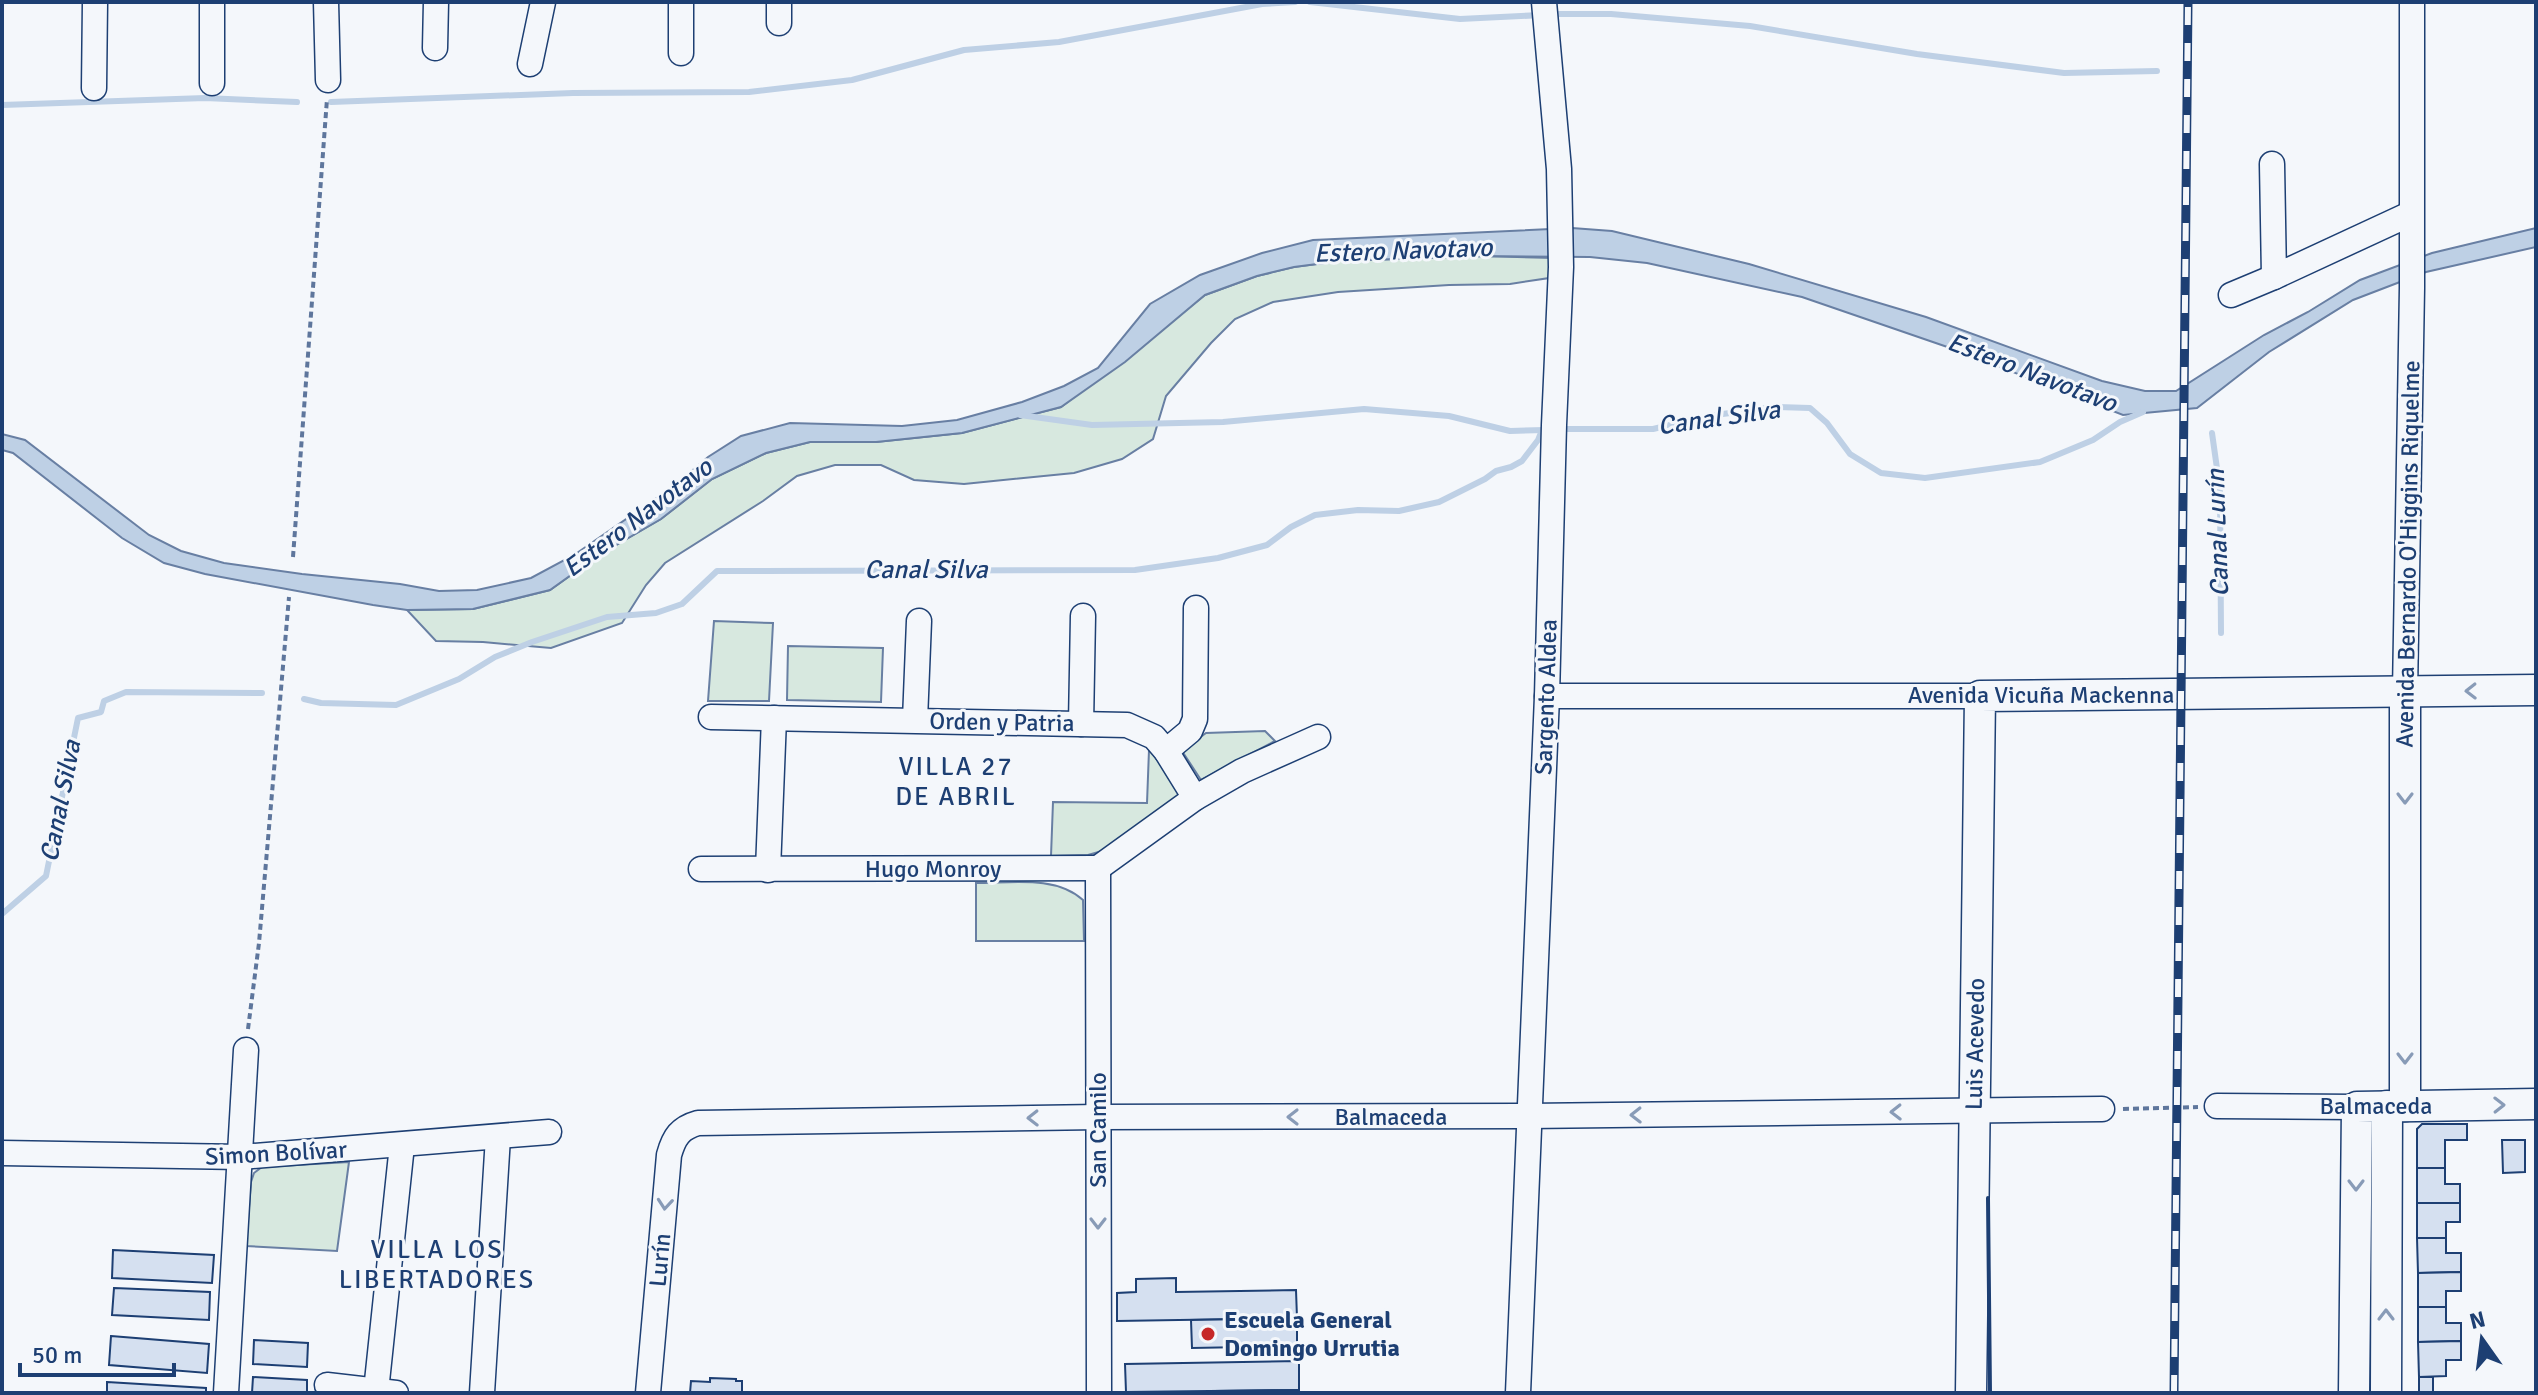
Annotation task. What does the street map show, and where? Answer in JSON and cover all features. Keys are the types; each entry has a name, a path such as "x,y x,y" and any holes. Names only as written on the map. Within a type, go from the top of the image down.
{"main road":[{"name":"Avenida Vicuña Mackenna","path":"1980,696 2536,690"},
{"name":"Avenida Bernardo O'Higgins Riquelme","path":"2386,1393 2405,692"},
{"name":"Luis Acevedo","path":"1971,1393 1980,696"},
{"name":"Balmaceda","path":"2357,1107 2536,1104"},
{"path":"2354,1393 2357,1107"}],"street":[{"path":"94,88 95,2"},
{"path":"212,2 212,83"},
{"path":"326,2 328,80"},
{"path":"435,48 436,2"},
{"path":"530,64 543,2"},
{"path":"681,2 681,53"},
{"name":"Sargento Aldea","path":"1518,1393 1561,267 1561,216 1544,2"},
{"name":"Avenida Bernardo O'Higgins Riquelme","path":"2405,692 2412,288 2412,2"},
{"path":"2272,164 2274,277"},
{"path":"2231,295 2410,214"},
{"path":"1166,751 1190,731 1195,719 1196,608"},
{"path":"1081,724 1083,616"},
{"path":"915,720 919,621"},
{"name":"Avenida Vicuña Mackenna","path":"1547,696 1980,696"},
{"name":"Orden y Patria","path":"711,717 1127,725 1154,737 1195,798"},
{"path":"768,870 774,718"},
{"path":"1098,868 1195,798 1255,764 1318,737"},
{"name":"Hugo Monroy","path":"701,869 1098,868"},
{"name":"San Camilo","path":"1098,868 1099,1393"},
{"path":"226,1393 246,1050"},
{"name":"Balmaceda","path":"2217,1106 2357,1107"},
{"name":"Balmaceda","path":"682,1130 698,1123 1098,1117 1528,1116 2102,1109"},
{"name":"Lurín","path":"648,1393 669,1155 676,1136 682,1130"},
{"name":"Simon Bolívar","path":"2,1153 241,1157 549,1132"},
{"path":"482,1393 498,1137"},
{"path":"327,1385 386,1392 402,1145"}],"path":[{"path":"293,557 328,80"},
{"path":"246,1050 259,943 289,597"},
{"path":"2102,1109 2217,1106"}],"shaded area":[{"path":"1481,256 1554,258 1549,278 1510,284 1338,292 1273,302 1235,319 1166,396 1153,439 1122,459 1074,473 964,484 914,480 881,465 835,465 797,476 665,563 646,585 622,623 551,648 436,641 407,610 473,609 550,590 599,555 661,519 712,479 766,453 810,442 876,442 962,433 1061,407 1205,295 1257,276 1340,261"},
{"path":"714,621 773,623 769,701 708,701"},
{"path":"788,646 883,648 881,702 787,700"},
{"path":"1265,731 1275,741 1201,780 1182,751 1206,733"},
{"path":"1149,750 1157,757 1180,795 1102,851 1088,855 1051,856 1053,802 1147,803"},
{"path":"1032,882 1072,892 1083,900 1084,941 976,941 976,883"},
{"path":"349,1162 337,1251 246,1246 254,1173 262,1167"}],"water":[{"name":"Estero Navotavo","path":"1572,228 1612,231 1749,264 1926,317 2102,381 2145,391 2176,391 2264,335 2360,280 2432,253 2536,228 2536,247 2426,272 2353,300 2269,352 2197,408 2123,415 1959,351 1802,297 1647,263 1590,257 1481,256 1340,261 1294,267 1257,276 1205,295 1125,362 1061,407 962,433 876,442 810,442 766,453 712,479 661,519 599,555 550,590 473,609 407,610 373,605 205,574 164,563 122,538 13,453 2,450 2,434 25,440 149,535 181,551 224,563 302,574 439,591 477,590 531,578 574,555 741,436 790,423 902,426 957,420 1022,402 1064,386 1098,368 1150,304 1200,275 1262,253 1313,240"}],"building":[{"path":"2422,1124 2467,1124 2467,1140 2445,1140 2445,1168 2417,1168 2417,1129"},
{"path":"2502,1140 2525,1140 2525,1172 2503,1173"},
{"path":"2417,1168 2445,1168 2445,1184 2460,1184 2460,1203 2417,1203"},
{"path":"2417,1203 2460,1203 2460,1222 2446,1222 2446,1238 2417,1238"},
{"path":"2417,1238 2446,1238 2446,1253 2461,1253 2461,1272 2418,1273"},
{"path":"113,1250 214,1255 212,1283 112,1278"},
{"path":"2461,1272 2461,1291 2446,1291 2446,1307 2418,1307 2418,1273"},
{"path":"1176,1278 1176,1292 1296,1290 1297,1318 1117,1321 1117,1293 1136,1292 1136,1279"},
{"path":"114,1288 210,1292 209,1320 112,1315"},
{"path":"2418,1307 2446,1307 2446,1323 2461,1323 2461,1341 2418,1342"},
{"path":"1297,1318 1297,1346 1192,1348 1191,1320"},
{"path":"111,1336 209,1344 207,1373 109,1365"},
{"path":"254,1340 308,1343 307,1367 253,1364"},
{"path":"2461,1341 2461,1360 2446,1360 2446,1376 2419,1377 2418,1342"},
{"path":"1299,1361 1299,1390 1126,1392 1125,1364"},
{"path":"253,1377 307,1380 307,1393 252,1393"},
{"path":"2419,1377 2433,1377 2433,1393 2419,1393"},
{"path":"710,1378 742,1381 742,1393 690,1393 691,1381 710,1382"},
{"path":"107,1382 206,1388 206,1393 107,1393"},
{"path":"1299,1390 1299,1393 1215,1393 1215,1391"}],"waterway":[{"path":"331,102 573,93 749,92 852,80 964,50 1059,42 1262,4 1295,2"},
{"path":"1310,2 1460,19 1542,15"},
{"path":"1553,14 1611,14 1750,26 1917,54 2064,73 2157,71"},
{"path":"2,105 205,98 297,102"},
{"name":"Canal Silva","path":"1560,429 1653,429 1708,416 1774,407 1810,408 1827,423 1850,454 1881,473 1925,478 2040,462 2093,440 2120,422 2143,412"},
{"name":"Canal Silva","path":"1020,415 1092,425 1223,422 1364,409 1449,416 1510,431 1545,430"},
{"name":"Canal Silva","path":"304,699 321,703 396,705 459,679 495,657 532,642 607,617 656,613 682,604 717,571 1135,570 1218,558 1267,545 1291,527 1315,515 1358,510 1399,511 1439,502 1496,471 1522,461 1542,430"},
{"name":"Canal Lurín","path":"2212,433 2220,490 2221,633"},
{"name":"Canal Silva","path":"2,914 46,876 78,718 101,712 104,701 126,692 262,693"}],"railway":[{"path":"2174,1393 2188,2"}],"wall":[{"path":"1988,1198 1990,1393"}],"place":[{"name":"Escuela General Domingo Urrutia","path":"1208,1334"}],"district":[{"name":"VILLA 27 DE ABRIL","path":"956,782"},
{"name":"VILLA LOS LIBERTADORES","path":"437,1265"}]}
